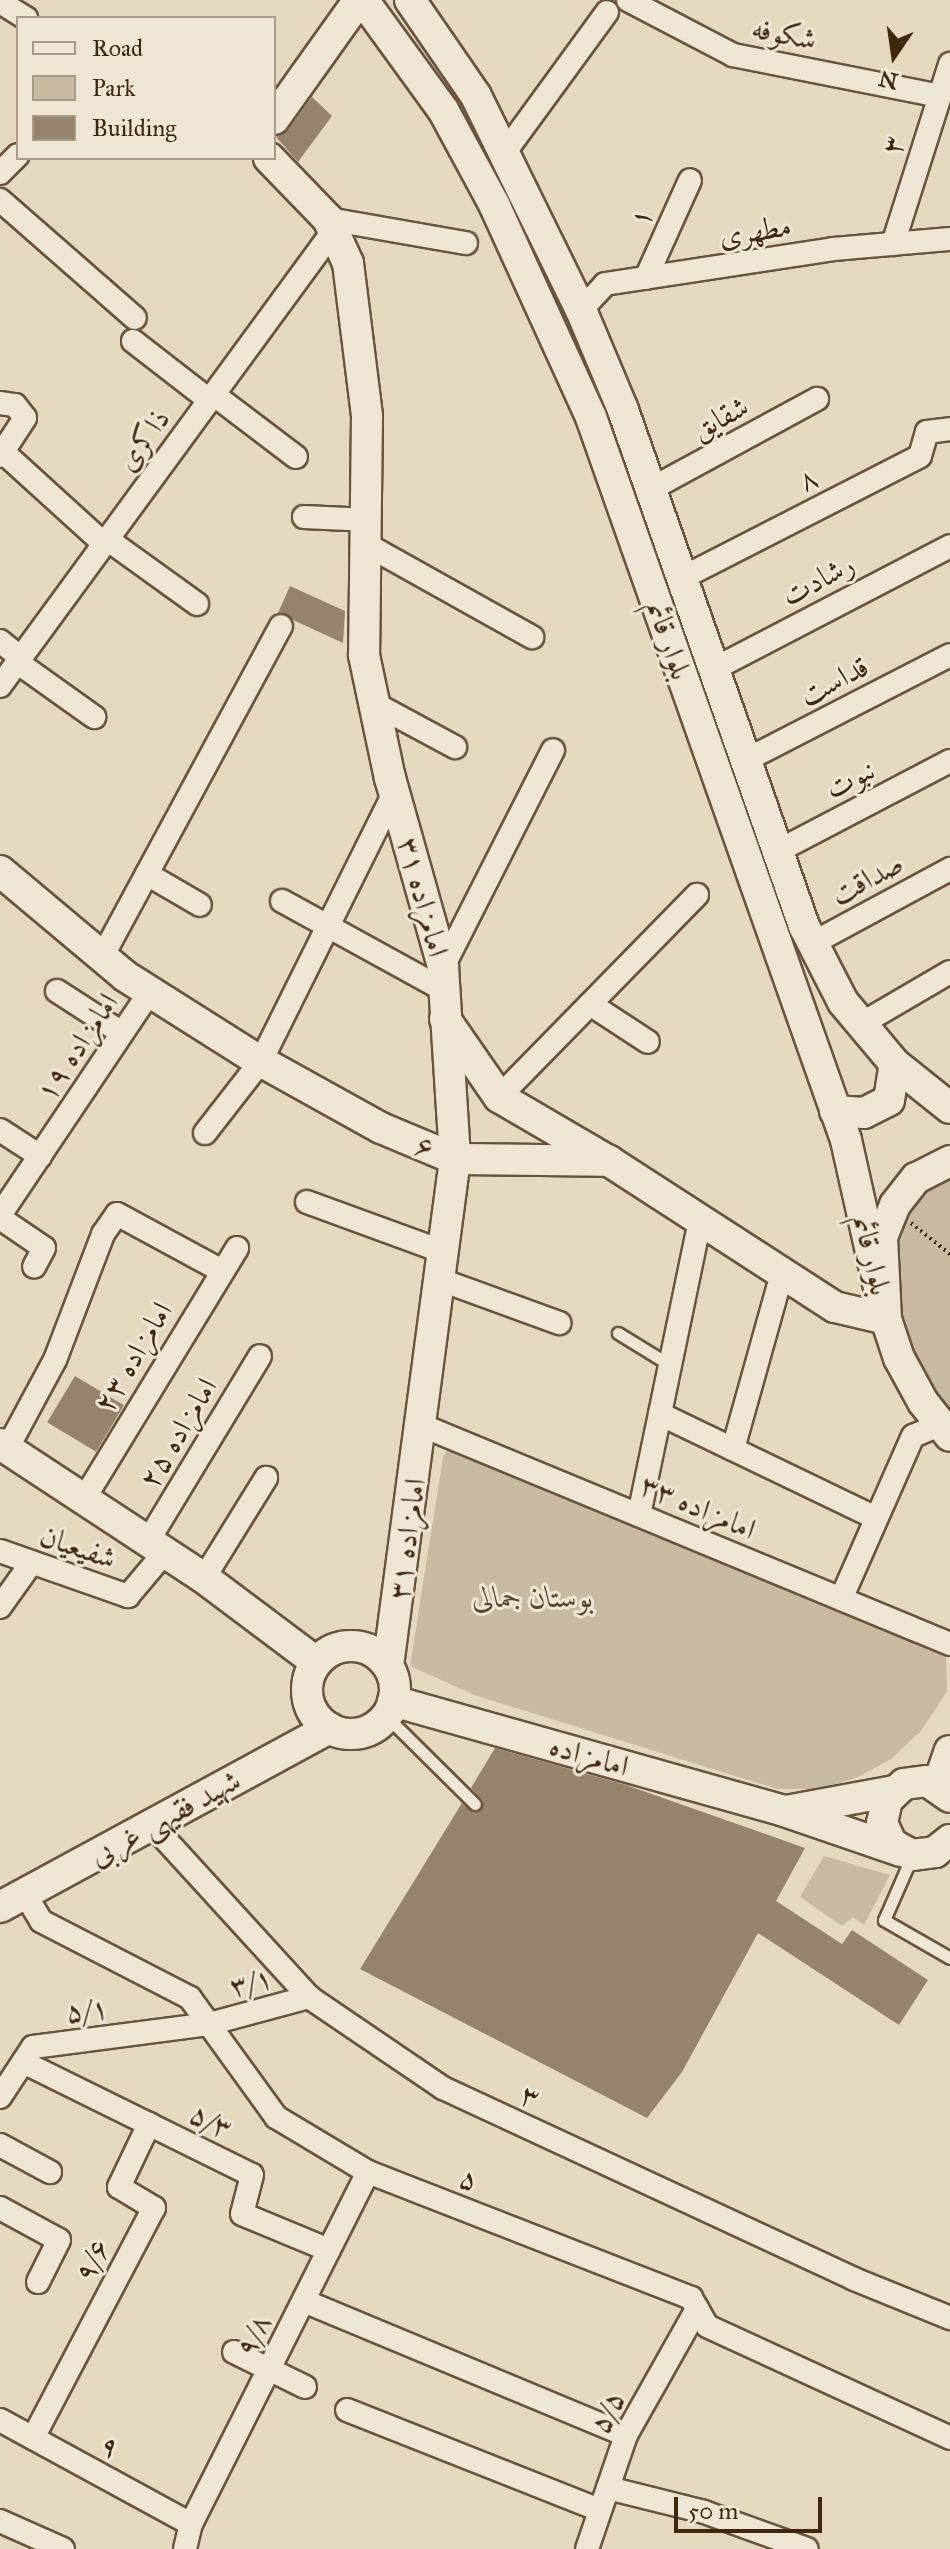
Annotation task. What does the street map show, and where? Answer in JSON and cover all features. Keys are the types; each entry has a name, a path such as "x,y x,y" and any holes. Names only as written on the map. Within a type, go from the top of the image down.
{"main road":[{"path":"276,116 361,0"},
{"name":"بلوار قائم","path":"361,0 443,110 495,206 591,417 835,1111 886,1319"},
{"name":"بلوار قائم","path":"410,0 476,96 581,310 651,489 813,943 843,1002 861,1024 895,1064 950,1108"},
{"name":"امامزاده ۳۱","path":"271,160 331,224 348,263 367,416 369,533 364,655 394,793 444,991 455,1159 423,1426 388,1666"},
{"name":"۶","path":"0,871 102,957 150,992 261,1061 381,1128 455,1159 609,1161"},
{"path":"444,991 499,1097 609,1161 835,1307 886,1319"},
{"path":"835,1111 864,1113 889,1100 895,1064"},
{"path":"945,1430 899,1358 886,1319 882,1237 892,1212 916,1178 950,1161"},
{"path":"4,1447 204,1578 316,1662"},
{"path":"353,1646 379,1655 388,1666 395,1683 390,1709 354,1733 329,1728 308,1698 316,1662 339,1647 353,1646"},
{"name":"امامزاده","path":"390,1709 784,1811 907,1853"},
{"name":"شهید فقیهی غربی","path":"12,1900 329,1728"},
{"path":"784,1811 894,1791 915,1781 944,1791 950,1751"},
{"path":"894,1791 882,1823 907,1853 948,1844"}],"street":[{"name":"شکوفه","path":"628,0 733,55 940,96"},
{"path":"1,6 22,16"},
{"path":"505,152 607,12"},
{"name":"۳","path":"893,244 950,64"},
{"path":"0,173 16,157"},
{"name":"۱","path":"646,278 690,180"},
{"path":"0,200 135,318"},
{"path":"331,224 466,243"},
{"name":"ذاکری","path":"0,686 211,397 331,224"},
{"name":"مطهری","path":"581,310 605,284 893,244 950,239"},
{"path":"133,341 296,457"},
{"name":"شقایق","path":"651,489 817,399"},
{"path":"0,403 15,405 25,418 1,454 106,542 197,604"},
{"name":"۸","path":"682,578 920,456 927,432 950,429"},
{"path":"304,517 369,533 532,637"},
{"name":"رشادت","path":"714,669 950,546"},
{"path":"102,957 281,626"},
{"path":"0,641 19,660 94,717"},
{"name":"قداست","path":"746,760 950,655"},
{"path":"375,704 455,747"},
{"path":"282,901 444,991 553,750"},
{"name":"نبوت","path":"778,851 950,761"},
{"path":"205,1133 261,1061 394,793"},
{"name":"صداقت","path":"813,943 950,869"},
{"path":"147,874 200,905"},
{"path":"499,1097 697,895"},
{"path":"861,1024 950,972"},
{"path":"57,991 122,1033"},
{"name":"امامزاده ۱۹","path":"0,1217 150,992"},
{"path":"590,1004 648,1042"},
{"path":"0,1130 40,1156"},
{"path":"307,1202 559,1323"},
{"path":"4,1447 55,1360 103,1234 117,1214 222,1271"},
{"path":"0,1217 44,1248 34,1267"},
{"path":"639,1515 700,1220"},
{"name":"امامزاده ۲۳","path":"84,1499 237,1248"},
{"path":"733,1449 782,1273"},
{"name":"امامزاده ۲۵","path":"156,1547 260,1356"},
{"path":"660,1414 876,1518"},
{"name":"امامزاده ۳۳","path":"423,1426 950,1644"},
{"path":"841,1599 913,1436 945,1430"},
{"path":"204,1578 266,1478"},
{"name":"شفیعیان","path":"0,1551 128,1596 156,1547"},
{"path":"0,1607 32,1562"},
{"name":"۳","path":"153,1826 309,1997 443,2088 854,2279 950,2318"},
{"name":"۵","path":"12,1900 41,1921 190,1998 276,2117 368,2172 691,2298 707,2326 950,2438"},
{"name":"۳/۱","path":"209,2024 309,1997"},
{"name":"۵/۱","path":"0,2097 33,2047 209,2024"},
{"name":"۵/۳","path":"23,2062 252,2175 242,2214 329,2250"},
{"name":"۹/۶","path":"33,2438 154,2208 119,2187 149,2124"},
{"path":"0,2145 50,2172"},
{"name":"۹/۸","path":"185,2549 191,2524 368,2172"},
{"path":"0,2208 59,2240 38,2282"},
{"path":"304,2301 626,2435"},
{"name":"۵/۵","path":"587,2549 626,2435 697,2309"},
{"path":"234,2352 305,2387"},
{"path":"347,2410 600,2510"},
{"name":"۹","path":"0,2420 191,2524"},
{"path":"608,2488 704,2512 807,2549"},
{"path":"0,2521 28,2543 63,2549"}],"lane":[{"path":"618,1333 670,1365"},
{"path":"390,1709 475,1804"},
{"path":"907,1853 884,1920 950,1958"}],"path":[{"path":"892,1212 950,1254"}],"green space":[{"path":"950,1177 950,1413 934,1393 905,1329 896,1261 902,1227 918,1198"},
{"name":"بوستان جمالی","path":"452,1441 946,1653 947,1691 921,1731 891,1759 856,1778 817,1789 777,1789 477,1696 410,1666 443,1457"},
{"path":"824,1856 890,1875 864,1925 853,1917 842,1926 800,1897"}],"building":[{"path":"312,97 332,116 298,162 276,137 288,130"},
{"path":"290,586 345,611 343,643 278,613"},
{"path":"75,1376 124,1405 96,1452 47,1422"},
{"path":"495,1748 626,1785 805,1848 776,1901 842,1944 852,1930 928,1980 899,2025 758,1933 682,2072 647,2118 360,1969 462,1803 472,1812 482,1809 483,1801 471,1788"}]}
